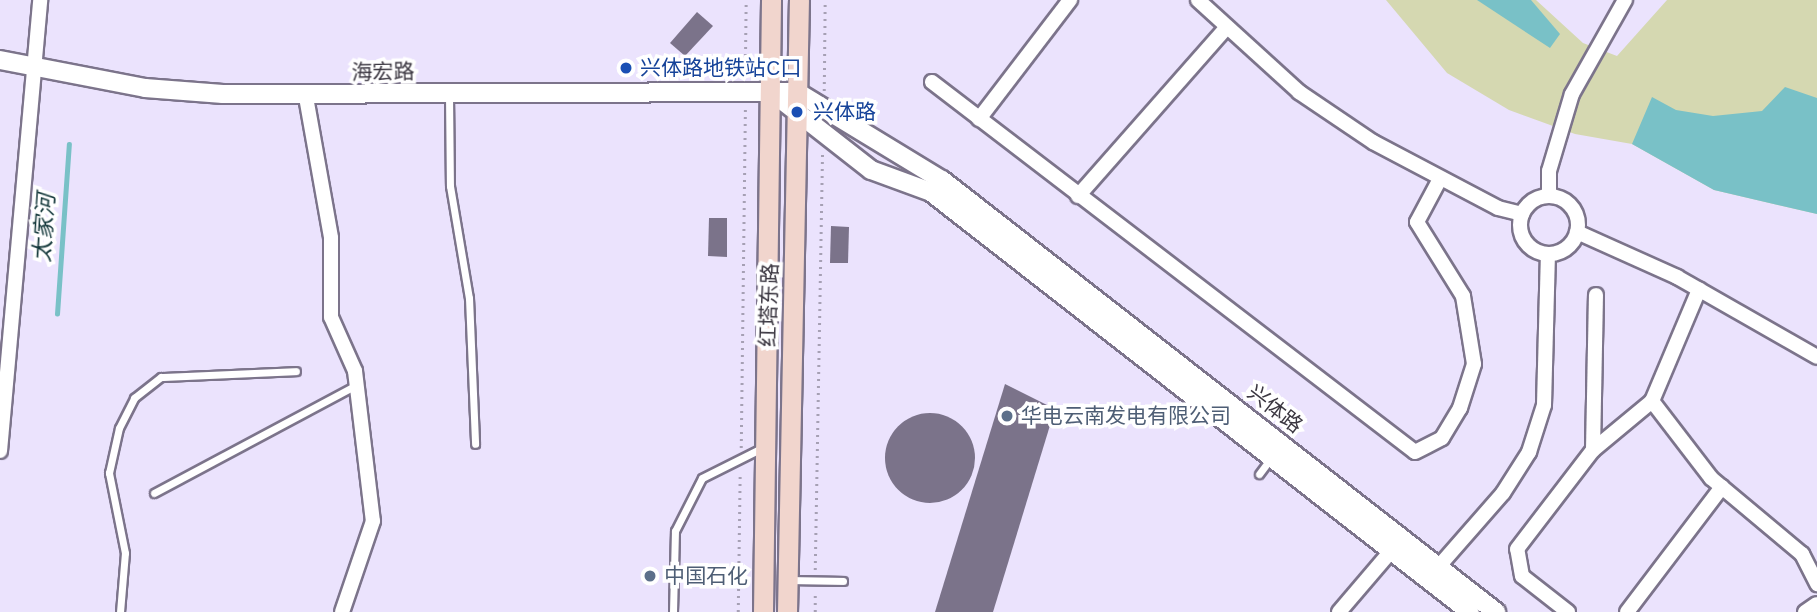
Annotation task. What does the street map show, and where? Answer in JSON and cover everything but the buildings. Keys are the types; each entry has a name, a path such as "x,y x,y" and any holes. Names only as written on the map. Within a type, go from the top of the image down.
{"main road":[{"name":"红塔东路","path":"763,612 771,0"},
{"name":"红塔东路","path":"787,612 799,0"}],"street":[{"path":"0,451 40,0"},
{"path":"979,119 1070,0"},
{"path":"1198,0 1299,92 1440,179 1522,214"},
{"path":"1549,195 1549,171 1572,94 1623,1"},
{"path":"1078,196 1226,28"},
{"name":"海宏路","path":"0,60 34,69 145,88 306,97 745,88 770,92"},
{"path":"932,82 1415,452 1442,438 1460,408 1474,364 1463,296 1417,222 1440,179"},
{"name":"兴体路","path":"770,92 797,92 824,103 942,180 1433,572 1470,612"},
{"name":"兴体路","path":"770,92 798,113 823,137 871,170 931,192 1277,449 1392,550 1496,612"},
{"path":"306,97 331,238 331,317 356,385 373,521 342,612"},
{"path":"1549,195 1569,204 1577,232 1567,248 1548,254 1522,237 1522,214 1533,200 1549,195"},
{"path":"1577,232 1699,290 1817,357"},
{"path":"1433,572 1503,493 1528,452 1544,405 1548,254"},
{"path":"1568,612 1515,562 1517,549 1593,450 1652,401 1699,290"},
{"path":"1593,450 1596,295"},
{"path":"1652,401 1721,487 1802,554 1817,584"},
{"path":"1627,612 1721,487"},
{"path":"1339,612 1392,550"},
{"path":"1805,612 1817,604"}],"lane":[{"path":"449,94 450,186 469,298 475,444"},
{"path":"120,612 125,553 109,473 119,428 134,398 161,377 296,371"},
{"path":"154,494 356,385"},
{"path":"673,612 675,531 702,478 766,447"},
{"path":"1259,474 1277,449"},
{"path":"788,580 843,581"}],"path":[{"path":"738,612 746,0"},
{"path":"824,103 825,0"},
{"path":"815,612 823,137"}],"shaded area":[{"path":"1386,0 1536,0 1583,43 1617,56 1667,0 1817,0 1817,214 1714,190 1632,144 1575,134 1509,110 1447,73"},
{"path":"1477,0 1531,0 1560,34 1550,48"},
{"path":"1785,87 1817,98 1817,214 1714,190 1632,144 1652,97 1676,110 1713,116 1762,111"}],"waterway":[{"name":"太家河","path":"57,314 69,144"}],"place":[{"name":"兴体路地铁站C口","path":"626,68"},
{"name":"兴体路","path":"797,112"},
{"name":"华电云南发电有限公司","path":"1007,416"},
{"name":"中国石化","path":"650,576"}]}
